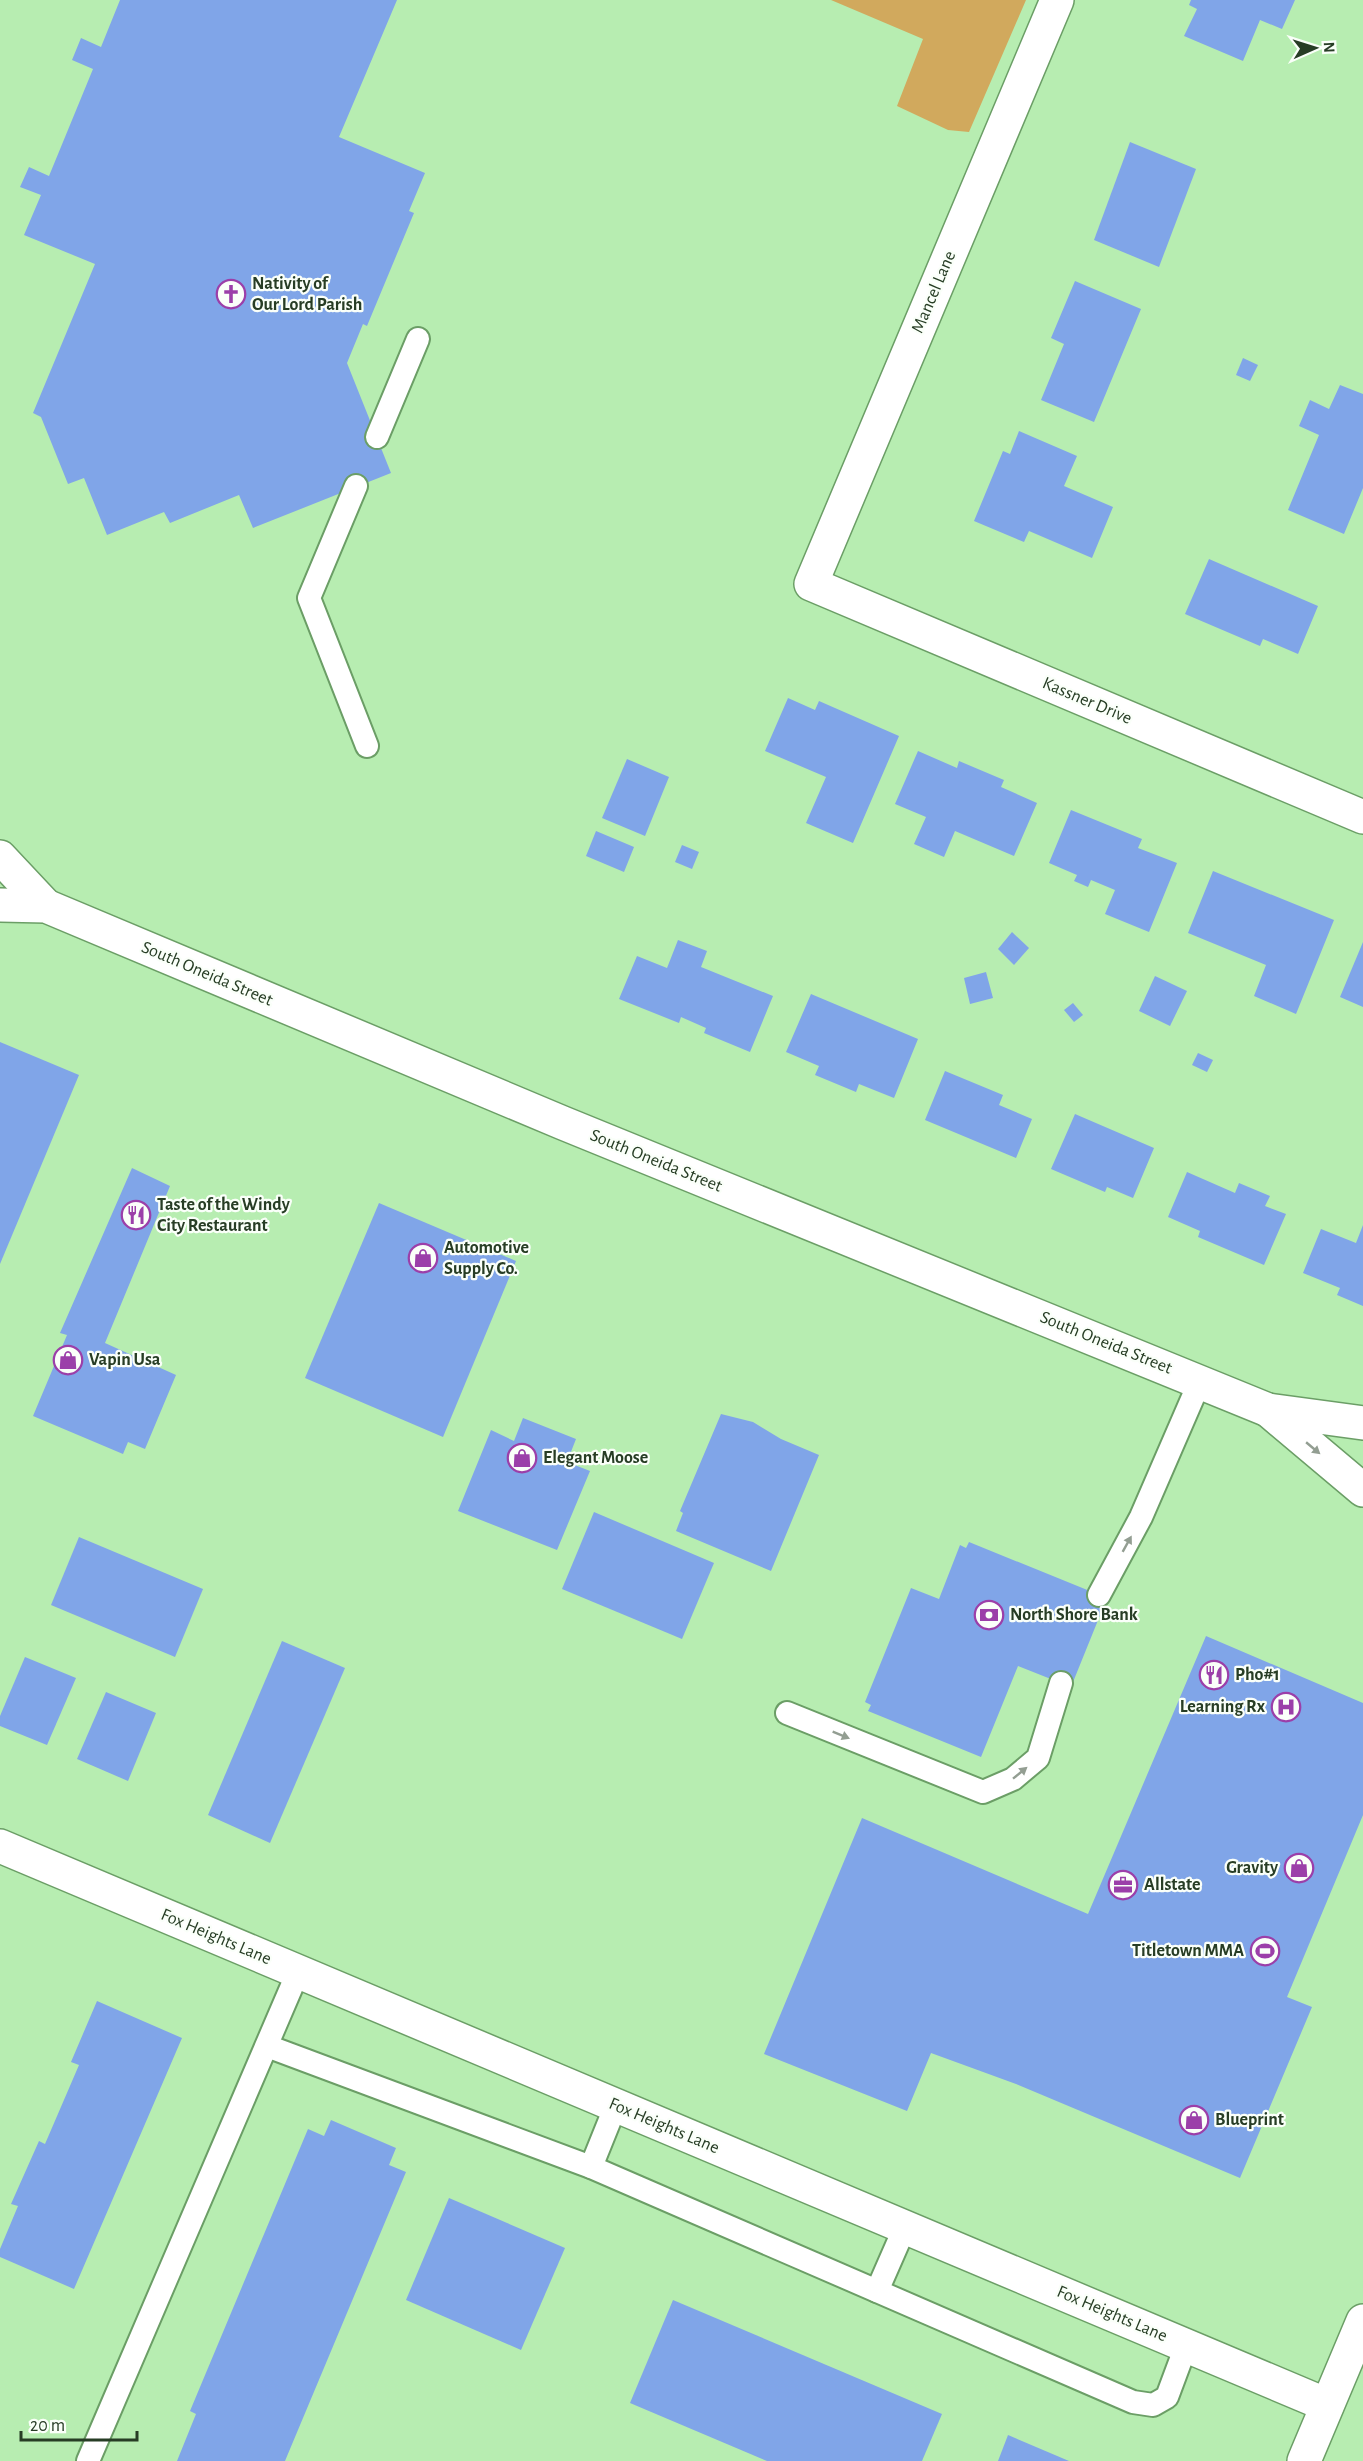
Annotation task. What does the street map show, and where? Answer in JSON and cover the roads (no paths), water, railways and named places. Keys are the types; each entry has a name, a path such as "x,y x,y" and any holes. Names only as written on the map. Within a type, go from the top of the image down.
{"street":[{"name":"Mancel Lane","path":"811,584 1057,0"},
{"name":"Kassner Drive","path":"811,584 1362,812"},
{"name":"South Oneida Street","path":"0,857 46,906"},
{"name":"South Oneida Street","path":"0,905 46,906 573,1128 1268,1410 1363,1423"},
{"name":"South Oneida Street","path":"1268,1410 1363,1490"},
{"name":"Fox Heights Lane","path":"0,1846 1327,2405"},
{"path":"1304,2461 1363,2321"}],"lane":[{"path":"377,437 418,339"},
{"path":"356,486 309,598 367,746"},
{"path":"1099,1595 1141,1517 1200,1381"},
{"path":"787,1713 983,1792 1013,1779 1038,1758 1061,1683"},
{"path":"88,2461 298,1972"},
{"path":"267,2046 591,2167 1133,2402 1153,2405 1167,2397 1186,2346"},
{"path":"591,2167 616,2105"},
{"path":"877,2291 905,2227"}],"place":[{"name":"Nativity of Our Lord Parish","path":"231,294"},
{"name":"Taste of the Windy City Restaurant","path":"136,1215"},
{"name":"Automotive Supply Co.","path":"423,1258"},
{"name":"Vapin Usa","path":"68,1360"},
{"name":"Elegant Moose","path":"522,1458"},
{"name":"North Shore Bank","path":"989,1615"},
{"name":"Pho#1","path":"1214,1675"},
{"name":"Learning Rx","path":"1286,1707"},
{"name":"Gravity","path":"1299,1868"},
{"name":"Allstate","path":"1123,1885"},
{"name":"Titletown MMA","path":"1265,1951"},
{"name":"Blueprint","path":"1194,2120"}]}
